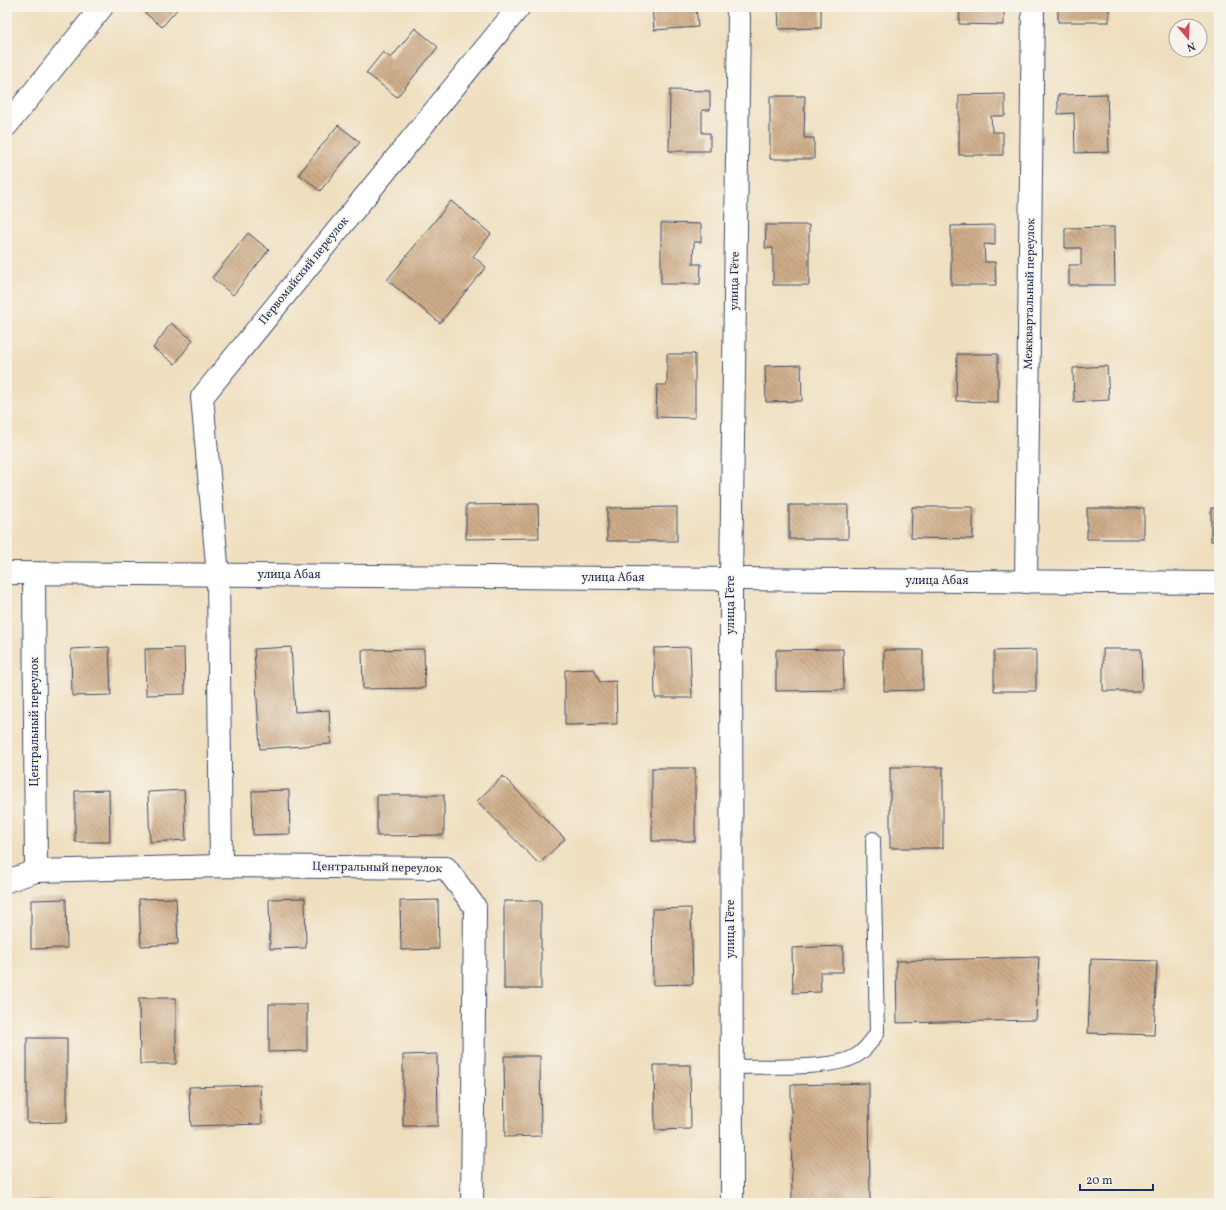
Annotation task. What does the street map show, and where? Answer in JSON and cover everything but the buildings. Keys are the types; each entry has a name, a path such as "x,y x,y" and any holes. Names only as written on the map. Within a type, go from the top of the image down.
{"street":[{"path":"7,125 102,7"},
{"name":"Первомайский переулок","path":"221,866 218,575 202,397 519,7"},
{"name":"улица Гёте","path":"732,1203 731,579 739,17 737,7"},
{"name":"Межквартальный переулок","path":"1026,582 1033,7"},
{"name":"улица Абая","path":"7,573 1219,583"},
{"name":"Центральный переулок","path":"34,574 36,871"},
{"name":"Центральный переулок","path":"7,881 36,871 221,866 446,868 475,907 472,1203"}],"lane":[{"path":"732,1067 835,1064 855,1057 867,1047 877,1033 872,839"}]}
